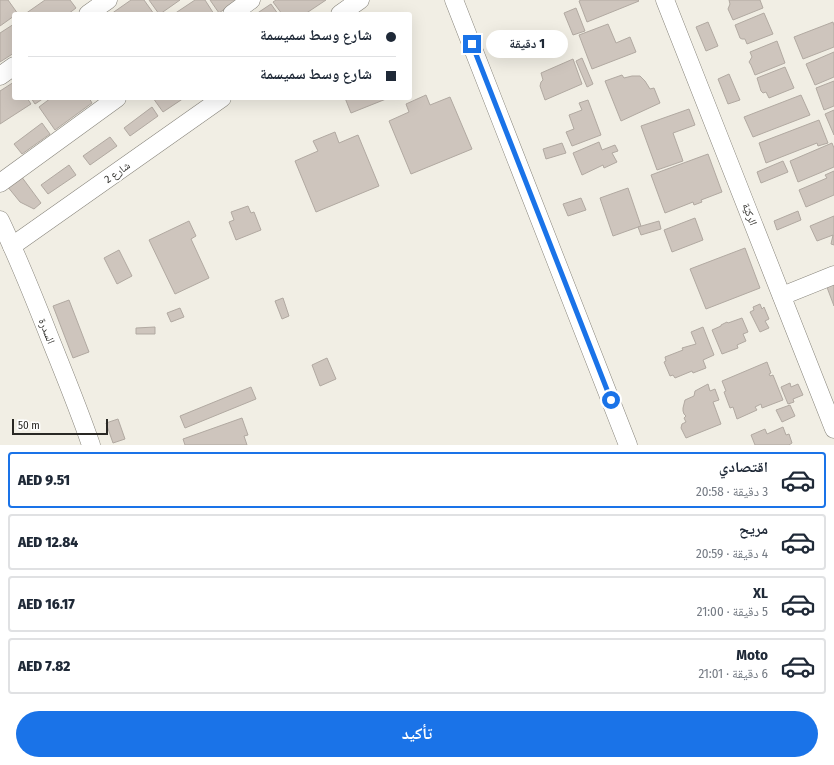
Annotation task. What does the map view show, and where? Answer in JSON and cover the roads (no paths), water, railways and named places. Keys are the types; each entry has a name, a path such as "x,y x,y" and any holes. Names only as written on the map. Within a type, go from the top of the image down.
{"street":[{"path":"91,12 108,0"},
{"path":"235,12 251,0"},
{"path":"343,12 360,0"},
{"path":"454,0 628,445"},
{"name":"الركيّة","path":"665,0 834,429"},
{"path":"0,76 12,67"},
{"path":"0,183 114,100"},
{"name":"شارع 2","path":"12,246 219,100"},
{"name":"السدرة","path":"0,220 62,367 91,445"},
{"path":"782,296 834,275"}]}
